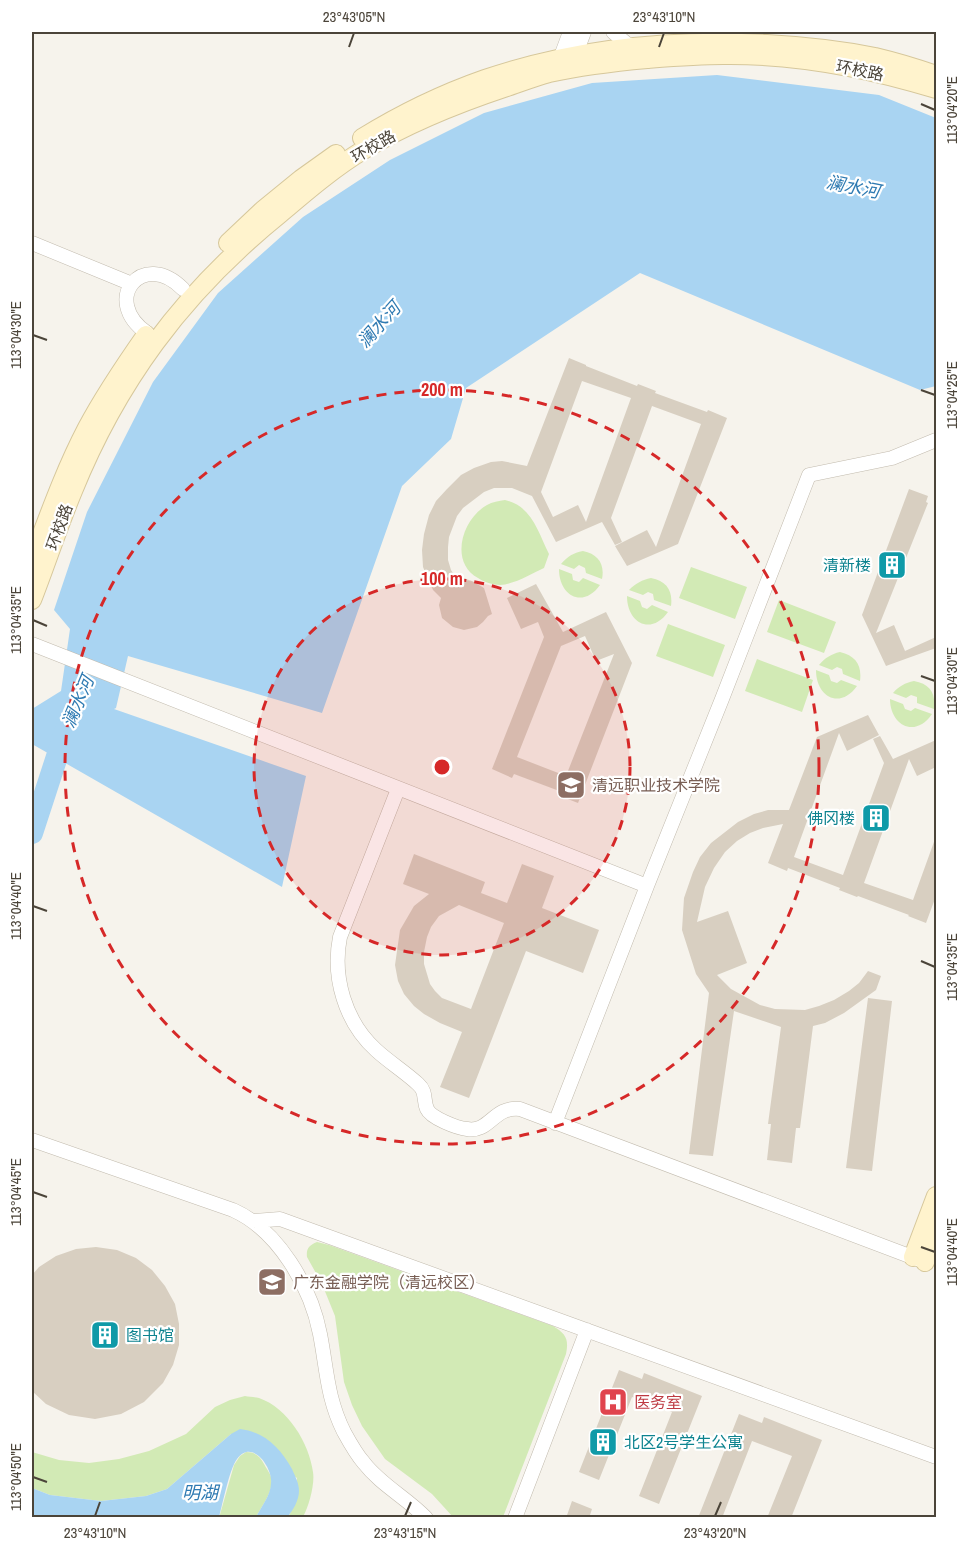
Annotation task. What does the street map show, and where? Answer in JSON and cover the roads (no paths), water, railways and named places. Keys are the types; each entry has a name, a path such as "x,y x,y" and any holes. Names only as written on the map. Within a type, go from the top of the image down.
{"street":[{"path":"567,57 570,32"},
{"path":"567,57 584,32"},
{"path":"613,32 627,44 637,46"},
{"name":"环校路","path":"32,560 87,429 123,367 147,333 183,289 263,210 301,179 348,146 384,125 466,86 517,69 567,57 637,46 699,42 788,45 875,57 936,75"},
{"name":"环校路","path":"32,600 90,452 122,392 154,344 203,285 264,226 339,166 366,149 407,126 449,107 547,74 603,63 725,55 795,59 855,68 936,89"},
{"path":"32,243 132,284"},
{"path":"147,333 129,315 127,298 132,284 137,278 153,274 170,279 183,289"},
{"path":"555,1123 809,475 892,458 936,440"},
{"path":"32,644 647,886"},
{"path":"398,789 340,937 339,981 348,1011 361,1034 423,1089 427,1109 432,1115 463,1128 473,1129 486,1125 507,1109 520,1109 919,1259"},
{"path":"32,1140 233,1210 264,1230 287,1259 310,1300 320,1334 330,1396 353,1449 376,1476 426,1518"},
{"path":"919,1259 936,1196"},
{"path":"253,1221 280,1220 936,1457"},
{"path":"919,1259 936,1232"},
{"path":"515,1518 587,1330"}],"water":[{"path":"717,75 879,95 936,118 936,386 920,390 640,273 466,388 451,439 402,486 322,713 128,656 114,709 306,776 282,887 32,744 32,709 61,691 70,629 54,610 87,512 153,382 218,293 303,217 390,160 484,113 592,83"},
{"name":"明湖","path":"240,1429 257,1434 271,1442 292,1469 299,1494 287,1517 256,1517 269,1492 271,1477 265,1463 255,1453 249,1452 243,1453 234,1464 219,1517 32,1517 32,1488 50,1495 101,1501 146,1496 167,1489 231,1434"}],"waterway":[{"name":"澜水河","path":"32,833 66,729"}],"place":[{"name":"清新楼","path":"892,565"},
{"name":"清远职业技术学院","path":"571,785"},
{"name":"佛冈楼","path":"876,818"},
{"name":"广东金融学院（清远校区）","path":"272,1282"},
{"name":"图书馆","path":"105,1335"},
{"name":"医务室","path":"613,1402"},
{"name":"北区2号学生公寓","path":"603,1442"}]}
